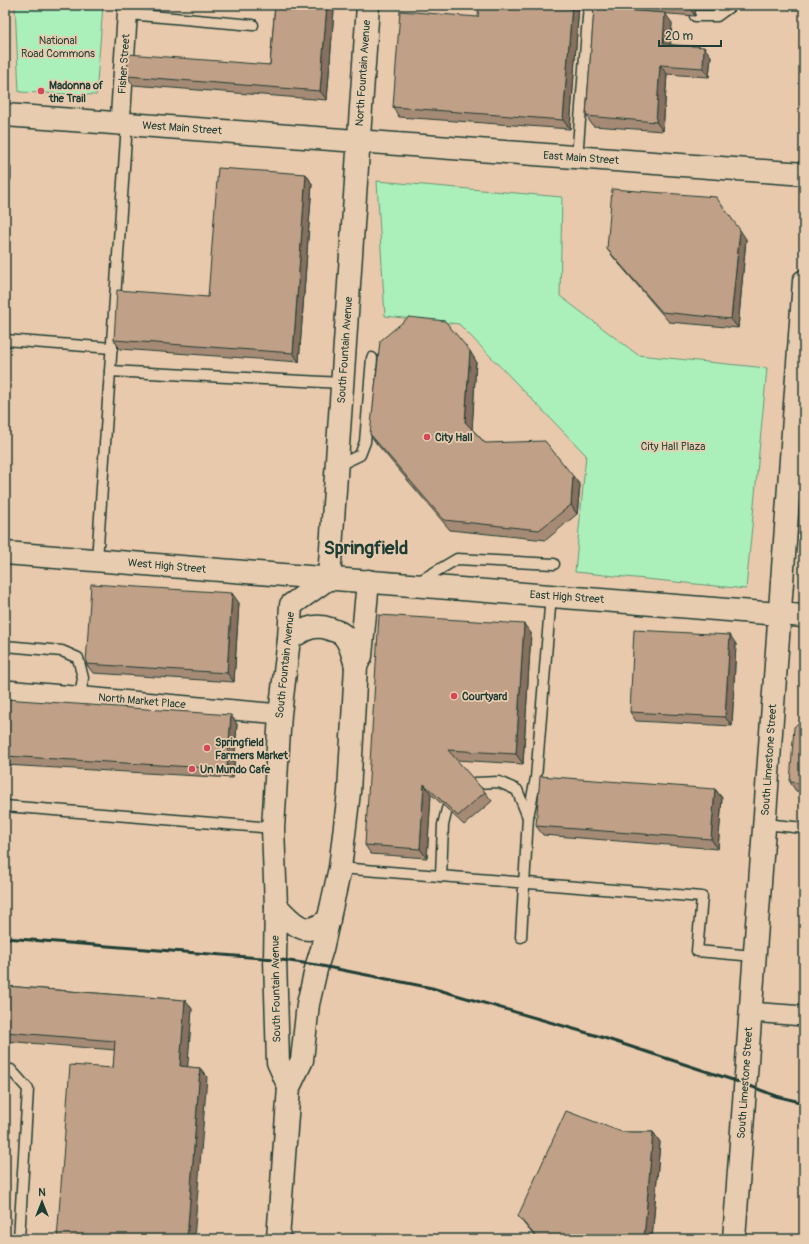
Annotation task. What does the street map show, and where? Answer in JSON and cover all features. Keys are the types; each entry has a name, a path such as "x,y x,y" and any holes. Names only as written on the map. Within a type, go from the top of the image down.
{"street":[{"name":"North Fountain Avenue","path":"359,141 368,5"},
{"name":"Fisher Street","path":"123,123 128,9"},
{"name":"West Main Street","path":"5,114 359,141"},
{"name":"East Main Street","path":"359,141 804,174"},
{"name":"South Fountain Avenue","path":"289,1087 278,1062 275,959 276,906 273,828 280,714 292,605 329,578 359,141"},
{"name":"South Limestone Street","path":"734,1239 804,281"},
{"name":"West High Street","path":"5,553 329,578"},
{"name":"East High Street","path":"329,578 804,616"},
{"name":"South Fountain Avenue","path":"278,1239 289,1087 302,1060 308,1004 316,965 322,949 329,920 340,868 349,792 356,666 361,656 368,581"},
{"path":"289,639 304,629 322,626 337,631 344,636 351,648 356,666"},
{"name":"North Market Place","path":"5,690 280,714"},
{"path":"276,906 292,922 303,928 313,928 329,920"},
{"path":"750,1012 804,1016"}],"lane":[{"path":"577,158 589,5"},
{"path":"695,16 717,16 732,5"},
{"path":"128,9 253,25"},
{"path":"97,560 112,348 123,123"},
{"path":"5,170 5,178"},
{"path":"5,340 112,348"},
{"path":"336,466 360,454 365,442 372,358"},
{"path":"110,370 342,383"},
{"path":"413,584 457,559 554,564"},
{"path":"521,938 528,817 536,778 551,595"},
{"path":"5,646 62,651 78,658 82,678 80,696"},
{"path":"475,783 499,782 518,790 528,817"},
{"path":"5,806 273,828"},
{"path":"441,876 443,826 447,808"},
{"path":"764,824 804,828"},
{"path":"340,868 702,897 697,951 754,956"},
{"path":"5,1069 12,1070 28,1089 19,1239"}],"green space":[{"name":"National Road Commons","path":"15,5 103,5 96,95 19,92"},
{"name":"City Hall Plaza","path":"377,181 562,197 560,296 638,355 767,368 746,589 575,572 586,455 459,324 385,316"}],"building":[{"path":"275,5 327,5 320,91 127,76 128,54 270,65"},
{"path":"479,5 572,5 563,120 393,107 400,11 478,17"},
{"path":"594,8 665,13 663,44 704,47 703,68 660,65 656,122 586,116"},
{"path":"218,168 306,174 293,353 114,340 117,290 208,297"},
{"path":"612,189 716,197 740,230 731,319 662,312 607,249"},
{"name":"City Hall","path":"409,317 445,321 470,351 465,422 485,443 545,441 573,476 571,505 539,530 444,520 370,434 380,341"},
{"path":"91,584 232,593 227,673 86,664"},
{"name":"Courtyard","path":"379,615 524,624 516,754 448,750 485,792 458,816 424,784 420,849 365,845"},
{"path":"634,630 730,635 725,717 630,712"},
{"path":"5,699 231,715 227,769 5,756"},
{"path":"804,718 804,783 790,782 794,727"},
{"path":"540,776 715,789 711,839 536,826"},
{"path":"5,986 185,1000 180,1066 200,1068 187,1239 57,1239 70,1065 113,1068 115,1041 5,1032"},
{"path":"566,1111 622,1132 653,1132 644,1239 538,1239 518,1216"}],"railway":[{"path":"5,938 275,959 317,965 432,988 598,1036 745,1084 776,1096 804,1103"}],"place":[{"name":"Madonna of the Trail","path":"41,91"},
{"name":"City Hall","path":"427,437"},
{"name":"Courtyard","path":"454,696"},
{"name":"Springfield Farmers Market","path":"207,748"},
{"name":"Un Mundo Cafe","path":"192,769"}],"district":[{"name":"Springfield","path":"366,548"}]}
